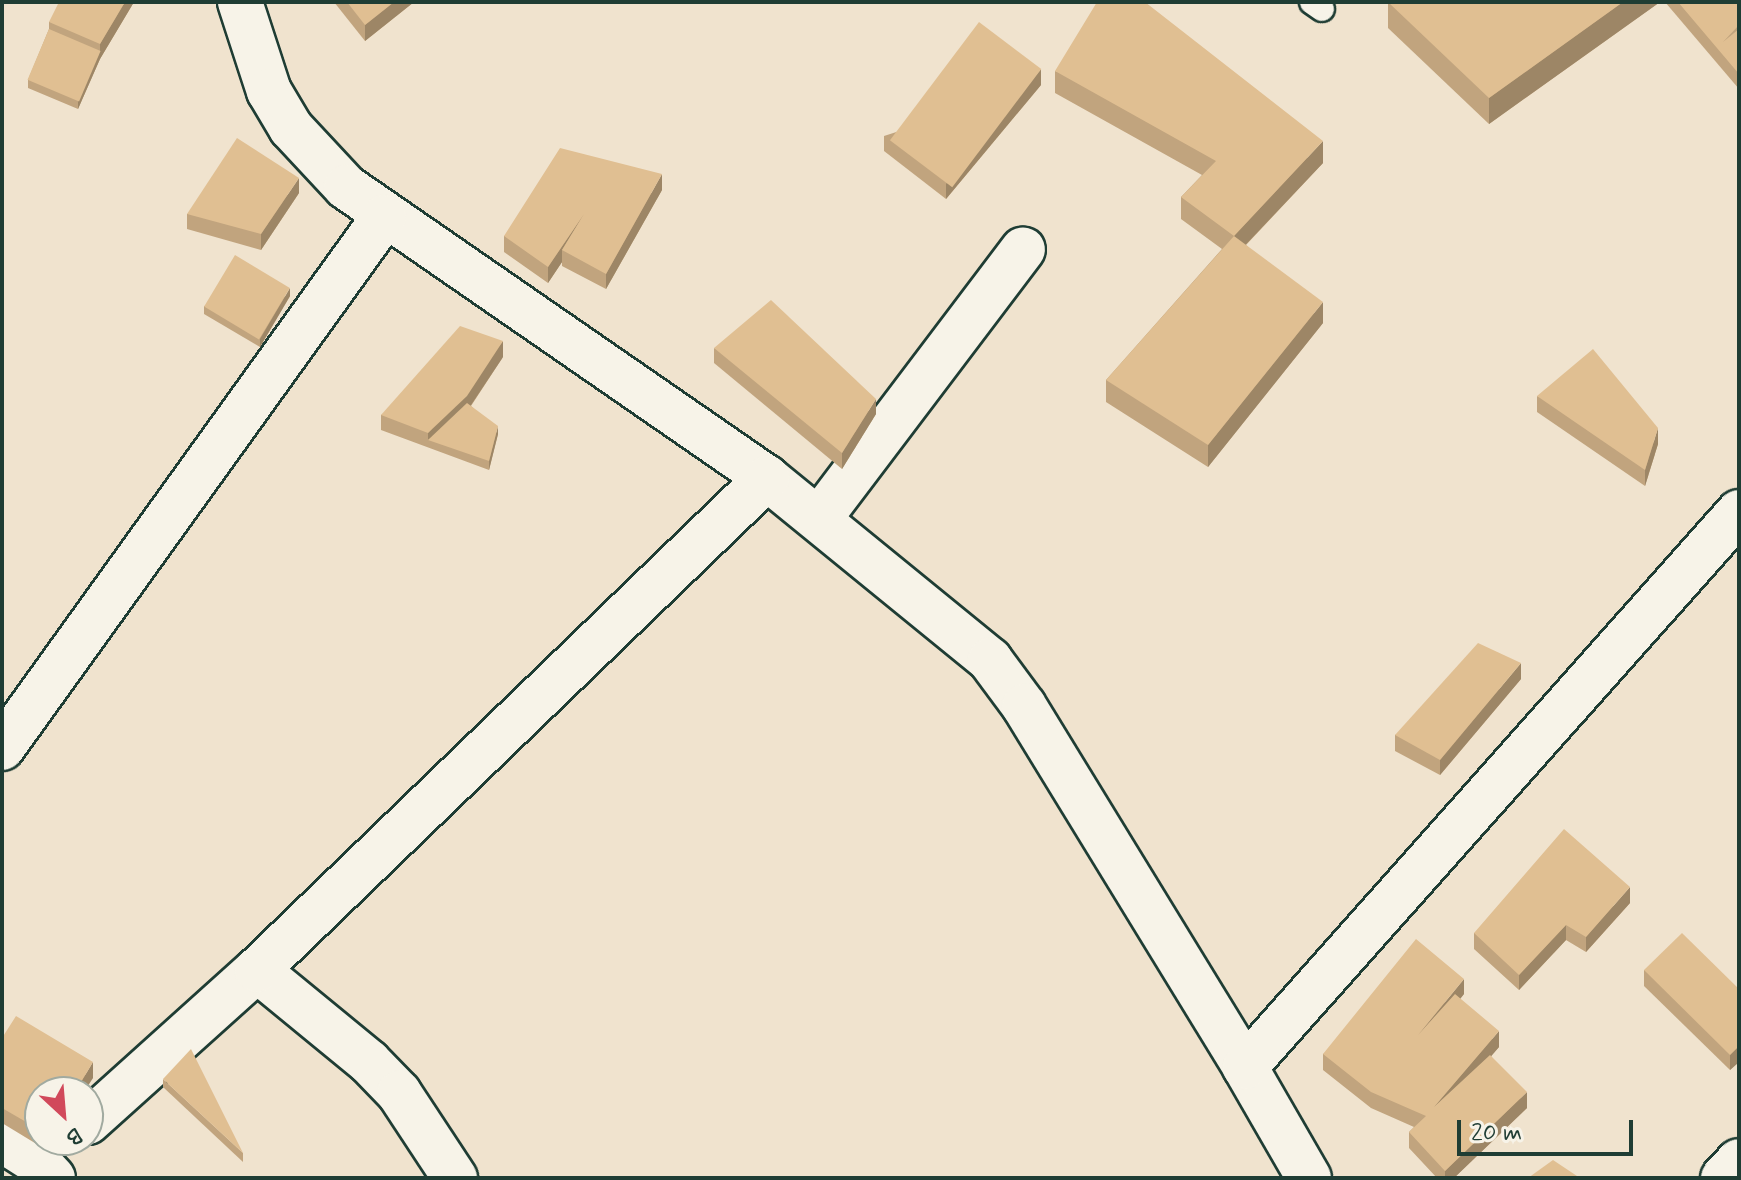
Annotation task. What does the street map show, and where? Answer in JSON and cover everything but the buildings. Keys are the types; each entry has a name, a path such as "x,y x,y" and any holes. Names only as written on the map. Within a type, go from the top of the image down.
{"street":[{"path":"240,2 269,91 291,128 346,187 384,217 767,478 990,660 1024,706 1245,1067 1309,1178"},
{"path":"2,748 384,217"},
{"path":"819,519 1023,249"},
{"path":"104,1108 257,970 767,478"},
{"path":"1245,1067 1739,512"},
{"path":"257,970 389,1083 455,1178"},
{"path":"2,1140 47,1165"},
{"path":"1723,1178 1739,1161"}]}
